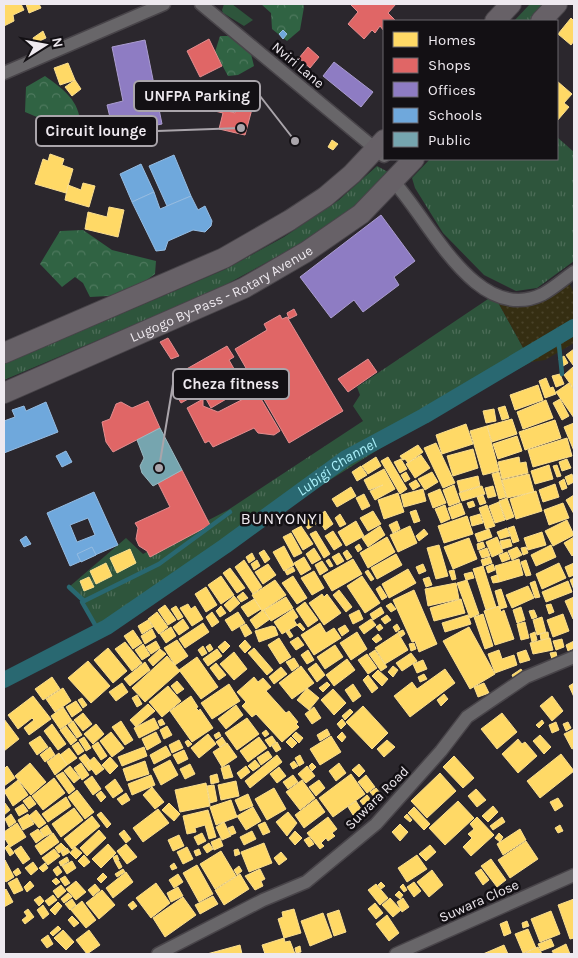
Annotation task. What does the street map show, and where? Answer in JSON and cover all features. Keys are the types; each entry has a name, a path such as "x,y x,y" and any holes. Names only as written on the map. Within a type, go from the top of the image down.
{"main road":[{"path":"496,20 510,4"},
{"path":"542,20 557,4"},
{"path":"4,353 224,258 290,220 325,197 352,174 389,160"},
{"name":"Lugogo By-Pass - Rotary Avenue","path":"4,393 244,288 306,252 361,214 391,160"}],"street":[{"path":"4,73 164,4"},
{"name":"Nviri Lane","path":"201,4 383,152"},
{"name":"Nviri Lane","path":"392,160 402,190 438,242 482,289 502,298 528,298 543,294 574,272"},
{"name":"Suwara Road","path":"158,954 263,900 306,882 376,824 441,751 467,718 526,677 574,657"},
{"name":"Suwara Close","path":"396,954 574,874"}],"green space":[{"path":"224,4 232,4 253,20 244,26 223,13"},
{"path":"261,4 303,4 300,30 287,41 272,29 271,13"},
{"path":"530,4 546,4 531,20 515,20"},
{"path":"220,36 229,36 251,54 254,66 238,75 228,76 215,52"},
{"path":"45,76 64,91 74,102 80,124 73,132 25,112 26,87"},
{"path":"558,138 574,152 574,261 537,288 516,291 484,275 443,233 415,188 412,178 429,160 558,160"},
{"path":"377,166 390,173 352,210 315,236 216,290 4,380 4,364 226,269 284,237 339,200"},
{"path":"83,230 112,250 156,261 155,274 126,295 90,297 83,283 75,277 62,287 40,264 60,231"},
{"path":"494,295 531,362 427,419 290,505 98,630 84,601 69,587 126,538 143,554 228,510 363,421 353,406 360,395 357,387"}],"sand":[{"path":"569,283 574,293 574,343 545,360 531,362 494,295 516,301 534,302 550,296"}],"building: Homes":[{"path":"4,4 21,4 24,10 13,15 14,21 4,26"},
{"path":"26,4 39,4 41,8 29,13"},
{"path":"571,18 574,21 574,41 571,45 558,34"},
{"path":"43,31 46,38 35,43 33,38"},
{"path":"68,63 75,80 60,85 54,68"},
{"path":"75,80 81,89 72,96 65,87"},
{"path":"558,82 572,94 564,103 569,107 558,120"},
{"path":"332,140 338,144 333,150 328,147"},
{"path":"50,154 64,159 62,165 73,169 66,193 35,184 43,159 48,161"},
{"path":"83,183 95,186 89,207 65,200 68,185 81,190"},
{"path":"109,207 124,210 118,237 85,229 88,212 107,217"},
{"path":"574,349 574,364 573,365 566,355"},
{"path":"564,356 568,363 563,366 559,359"},
{"path":"573,367 574,369 574,389 564,375"},
{"path":"560,374 564,384 556,387 552,376"},
{"path":"546,378 550,388 553,387 556,394 545,398 539,381"},
{"path":"569,383 574,390 574,418 556,392"},
{"path":"538,385 543,400 515,410 510,395"},
{"path":"560,399 569,416 562,420 553,403"},
{"path":"546,400 553,418 523,429 517,412"},
{"path":"505,406 509,418 502,420 498,408"},
{"path":"494,409 496,421 486,423 483,411"},
{"path":"512,419 517,434 492,442 487,426"},
{"path":"555,420 561,438 525,450 519,432"},
{"path":"574,423 574,451 564,427"},
{"path":"466,424 473,444 442,454 436,435"},
{"path":"487,426 499,471 483,475 470,431"},
{"path":"517,436 522,451 498,459 493,444"},
{"path":"567,438 572,456 533,467 528,450"},
{"path":"436,443 455,483 443,488 424,448"},
{"path":"418,445 423,452 408,463 405,459 403,460 400,456"},
{"path":"473,449 478,468 453,476 447,456"},
{"path":"421,455 430,468 415,478 406,464"},
{"path":"376,457 381,466 368,474 362,466"},
{"path":"388,457 407,489 400,494 381,461"},
{"path":"519,457 520,463 526,462 528,473 502,479 498,462"},
{"path":"401,459 407,469 400,473 394,462"},
{"path":"567,459 571,468 562,471 559,462"},
{"path":"549,465 553,479 535,484 531,471"},
{"path":"557,465 561,476 557,477 553,466"},
{"path":"361,466 367,475 357,481 352,472"},
{"path":"384,469 395,489 375,500 370,491 383,485 369,490 364,480"},
{"path":"406,472 410,479 405,482 401,475"},
{"path":"432,472 438,482 425,490 418,479"},
{"path":"499,472 506,497 499,499 492,474"},
{"path":"529,474 534,492 507,498 502,480"},
{"path":"572,474 574,482 568,485 565,477"},
{"path":"478,476 480,486 460,492 457,481"},
{"path":"564,479 567,488 562,490 559,482"},
{"path":"416,480 420,486 413,490 409,484"},
{"path":"555,484 559,497 543,502 539,490"},
{"path":"454,485 460,502 449,506 443,490"},
{"path":"482,486 485,494 462,501 459,493"},
{"path":"493,486 496,496 488,498 485,488"},
{"path":"351,487 356,496 337,507 332,499"},
{"path":"423,489 426,501 404,507 401,495"},
{"path":"440,489 446,503 433,508 428,494"},
{"path":"536,491 542,511 516,519 510,499"},
{"path":"398,493 404,512 384,519 378,500"},
{"path":"364,494 370,506 362,510 356,498"},
{"path":"483,495 486,503 480,505 477,497"},
{"path":"574,495 574,514 566,500"},
{"path":"507,498 514,517 506,520 499,501"},
{"path":"473,501 475,506 469,508 467,503"},
{"path":"499,502 505,520 495,523 489,506"},
{"path":"461,503 465,514 452,519 448,508"},
{"path":"563,503 569,518 549,525 544,510"},
{"path":"445,505 450,519 441,523 435,509"},
{"path":"487,505 495,526 486,529 479,508"},
{"path":"416,510 420,521 414,523 410,512"},
{"path":"325,511 333,524 325,530 317,517"},
{"path":"373,511 381,524 368,531 360,518"},
{"path":"310,513 316,524 308,529 301,519"},
{"path":"340,514 346,524 340,527 335,518"},
{"path":"480,514 483,523 472,526 470,517"},
{"path":"467,516 473,534 444,543 438,526"},
{"path":"567,520 574,535 553,546 545,531"},
{"path":"356,521 364,536 346,546 338,532"},
{"path":"397,521 400,529 393,533 389,525"},
{"path":"301,526 313,544 303,550 292,531"},
{"path":"380,526 385,535 368,547 362,538"},
{"path":"410,526 417,543 398,552 390,535"},
{"path":"514,526 519,541 513,543 508,528"},
{"path":"507,528 510,536 500,539 497,532"},
{"path":"424,529 428,534 419,541 416,536"},
{"path":"489,529 492,537 478,542 475,534"},
{"path":"316,531 330,554 324,558 310,534"},
{"path":"333,531 342,545 334,550 325,536"},
{"path":"542,532 546,545 528,550 524,538"},
{"path":"291,533 302,553 294,557 283,537"},
{"path":"387,537 395,552 368,568 360,553"},
{"path":"497,537 503,552 492,557 486,542"},
{"path":"574,537 574,554 572,556 564,543"},
{"path":"469,538 477,559 453,569 444,547"},
{"path":"510,539 512,546 502,549 500,541"},
{"path":"483,542 485,547 478,550 477,544"},
{"path":"359,544 362,549 358,552 355,547"},
{"path":"439,545 448,576 436,579 427,548"},
{"path":"551,545 556,557 536,566 531,555"},
{"path":"284,546 294,565 284,571 273,552"},
{"path":"517,547 522,555 512,560 508,551"},
{"path":"526,547 528,553 523,555 521,548"},
{"path":"314,548 321,559 312,564 306,554"},
{"path":"487,548 490,556 482,558 479,551"},
{"path":"130,549 136,563 117,573 110,558"},
{"path":"264,550 270,559 265,563 259,553"},
{"path":"347,550 352,557 347,560 343,553"},
{"path":"507,552 510,559 502,562 499,555"},
{"path":"252,553 255,559 249,563 246,557"},
{"path":"339,553 344,561 337,565 332,557"},
{"path":"396,554 402,565 377,579 371,568"},
{"path":"304,557 311,569 301,575 294,563"},
{"path":"490,557 492,563 483,566 481,560"},
{"path":"329,559 333,566 330,567 326,561"},
{"path":"353,559 362,574 332,591 323,576"},
{"path":"519,559 523,575 499,582 495,566"},
{"path":"244,560 262,587 253,594 235,567"},
{"path":"257,560 260,566 254,570 251,564"},
{"path":"526,560 531,575 526,576 521,562"},
{"path":"322,561 328,570 320,575 315,565"},
{"path":"106,563 112,576 96,584 90,571"},
{"path":"559,563 566,578 542,589 536,574"},
{"path":"574,563 574,575 569,577 565,567"},
{"path":"268,564 276,575 263,584 255,572"},
{"path":"423,564 426,571 419,574 416,567"},
{"path":"493,564 495,570 488,573 486,567"},
{"path":"483,566 496,607 486,610 473,569"},
{"path":"293,567 295,571 287,575 285,571"},
{"path":"230,568 245,588 237,593 223,573"},
{"path":"408,569 416,583 389,598 382,584"},
{"path":"368,570 374,579 371,581 365,572"},
{"path":"454,570 456,579 452,580 449,571"},
{"path":"314,571 324,588 312,595 301,578"},
{"path":"472,572 474,578 466,580 464,574"},
{"path":"497,575 499,582 493,583 491,577"},
{"path":"221,576 234,595 221,604 208,585"},
{"path":"293,576 307,598 297,604 282,583"},
{"path":"362,576 380,603 365,613 347,586"},
{"path":"89,577 94,587 84,591 80,581"},
{"path":"429,577 432,585 426,587 423,579"},
{"path":"574,578 574,590 570,580"},
{"path":"275,580 286,595 262,611 252,595"},
{"path":"467,580 479,614 470,618 457,583"},
{"path":"535,581 540,597 535,598 530,583"},
{"path":"568,581 572,592 546,602 542,592"},
{"path":"456,583 459,599 428,606 425,589"},
{"path":"380,586 387,597 382,600 376,589"},
{"path":"528,586 534,598 512,608 506,595"},
{"path":"206,587 217,605 206,612 195,594"},
{"path":"501,589 507,607 500,609 495,591"},
{"path":"339,590 352,607 346,612 333,595"},
{"path":"414,590 437,644 419,652 415,641 412,642 393,600"},
{"path":"243,592 248,598 241,602 237,597"},
{"path":"322,594 324,597 327,594 341,613 324,625 309,603"},
{"path":"234,596 240,603 230,612 224,605"},
{"path":"286,597 293,608 271,621 264,610"},
{"path":"574,597 574,619 573,619 565,601"},
{"path":"254,599 261,609 248,617 241,607"},
{"path":"461,599 465,613 434,621 430,608"},
{"path":"305,602 318,620 308,627 296,609"},
{"path":"391,603 396,609 391,612 386,606"},
{"path":"188,604 191,609 195,606 203,619 192,626 180,608"},
{"path":"551,604 554,612 549,614 546,605"},
{"path":"165,605 176,620 168,625 158,610"},
{"path":"176,606 183,617 178,620 171,609"},
{"path":"221,606 226,613 220,617 216,611"},
{"path":"499,606 501,612 504,610 514,639 495,645 484,611"},
{"path":"381,607 384,613 373,620 370,614"},
{"path":"521,607 525,620 517,623 513,610"},
{"path":"293,609 298,617 294,620 297,625 282,634 274,622"},
{"path":"263,610 270,619 256,629 250,620"},
{"path":"359,610 363,619 353,624 349,615"},
{"path":"534,610 537,617 532,619 529,611"},
{"path":"157,612 168,627 159,634 148,619"},
{"path":"212,612 219,622 212,627 206,617"},
{"path":"238,612 245,623 232,631 225,620"},
{"path":"483,614 493,646 485,649 474,617"},
{"path":"563,614 569,631 553,637 547,620"},
{"path":"387,615 391,620 385,624 381,619"},
{"path":"468,615 471,624 445,632 442,623"},
{"path":"542,617 546,632 537,635 533,620"},
{"path":"183,619 189,628 179,635 173,627"},
{"path":"371,619 376,625 364,634 359,627"},
{"path":"148,620 153,627 142,634 138,626"},
{"path":"525,622 529,638 521,640 517,624"},
{"path":"203,623 209,632 185,648 179,639"},
{"path":"300,623 305,629 303,631 297,625"},
{"path":"320,623 326,633 334,628 341,638 314,655 301,635"},
{"path":"246,624 252,633 245,637 240,627"},
{"path":"380,624 383,628 379,631 376,627"},
{"path":"397,624 400,629 396,632 393,627"},
{"path":"345,625 349,631 342,636 338,629"},
{"path":"272,626 275,627 278,635 259,642 255,631"},
{"path":"171,627 176,636 166,643 160,634"},
{"path":"469,627 495,674 470,689 443,641"},
{"path":"152,629 156,637 145,644 141,636"},
{"path":"133,630 142,643 133,649 124,636"},
{"path":"289,630 293,636 290,638 286,632"},
{"path":"403,630 405,634 401,637 398,632"},
{"path":"357,632 367,649 351,660 340,643"},
{"path":"535,632 537,640 532,642 530,634"},
{"path":"548,632 549,639 541,640 540,634"},
{"path":"398,633 408,650 385,664 375,648"},
{"path":"378,634 382,639 376,643 372,639"},
{"path":"298,637 304,645 296,650 290,642"},
{"path":"279,638 291,657 280,664 268,645"},
{"path":"550,638 553,650 533,654 530,643"},
{"path":"562,639 564,647 556,650 553,641"},
{"path":"177,640 188,656 175,665 164,648"},
{"path":"245,640 251,647 245,653 239,646"},
{"path":"156,641 160,648 151,654 146,647"},
{"path":"225,641 230,646 223,653 218,647"},
{"path":"574,641 574,648 568,651 566,645"},
{"path":"125,642 142,663 132,671 115,649"},
{"path":"414,643 416,649 411,651 409,644"},
{"path":"143,644 150,655 142,660 135,650"},
{"path":"210,644 213,649 209,652 206,647"},
{"path":"335,645 343,657 325,669 317,657"},
{"path":"203,646 207,653 202,656 198,650"},
{"path":"108,648 127,671 113,683 94,660"},
{"path":"254,648 273,670 267,675 248,653"},
{"path":"160,649 166,654 153,666 148,660"},
{"path":"217,649 222,656 208,666 203,659"},
{"path":"308,650 314,660 307,664 301,655"},
{"path":"375,650 387,667 381,671 369,654"},
{"path":"499,650 502,659 514,655 517,665 495,673 488,654"},
{"path":"526,650 530,660 520,663 517,653"},
{"path":"234,652 247,669 234,680 220,664"},
{"path":"556,652 557,657 552,659 550,653"},
{"path":"411,653 417,661 402,671 396,663"},
{"path":"367,654 377,668 368,674 358,660"},
{"path":"167,656 180,671 145,702 132,688"},
{"path":"197,657 218,687 201,699 179,670"},
{"path":"294,658 299,666 292,671 286,662"},
{"path":"347,659 355,670 334,686 326,675"},
{"path":"423,660 427,669 417,673 413,664"},
{"path":"88,661 110,686 91,703 68,678"},
{"path":"145,662 150,670 130,686 124,679"},
{"path":"216,663 226,675 219,680 210,668"},
{"path":"316,663 325,675 317,682 308,669"},
{"path":"301,666 314,683 292,699 279,683"},
{"path":"393,666 398,670 393,677 388,672"},
{"path":"281,667 287,674 274,684 269,677"},
{"path":"445,669 455,683 410,717 394,696 412,682 417,689"},
{"path":"521,669 525,675 515,681 512,675"},
{"path":"378,670 388,679 382,686 372,676"},
{"path":"424,674 427,679 420,682 418,677"},
{"path":"368,675 378,688 372,693 363,680"},
{"path":"52,677 60,689 43,700 35,689"},
{"path":"254,677 258,682 263,678 271,687 266,691 286,713 289,711 298,722 296,724 299,727 282,742 256,714 252,717 242,706 246,702 237,692"},
{"path":"177,681 184,689 177,694 171,686"},
{"path":"327,682 330,685 323,692 319,688"},
{"path":"122,683 128,692 116,701 109,692"},
{"path":"484,683 489,693 478,697 474,687"},
{"path":"574,683 574,697 569,686"},
{"path":"229,684 240,701 212,719 201,703"},
{"path":"353,684 361,696 353,702 345,690"},
{"path":"168,686 181,701 162,717 149,702"},
{"path":"63,688 71,701 55,712 46,699"},
{"path":"307,688 319,698 309,710 297,700"},
{"path":"333,689 346,703 334,715 321,700"},
{"path":"444,694 448,699 441,706 437,700"},
{"path":"137,695 142,704 137,707 132,698"},
{"path":"33,696 51,719 29,735 24,728 34,720 32,718 18,729 8,715"},
{"path":"191,696 198,707 196,708 199,711 200,709 213,728 192,742 170,711"},
{"path":"552,696 563,711 552,721 540,706"},
{"path":"82,698 87,705 83,708 78,700"},
{"path":"76,701 82,710 72,717 66,707"},
{"path":"148,704 155,711 136,727 130,720"},
{"path":"236,705 243,715 226,729 218,719"},
{"path":"363,706 388,733 372,749 346,722"},
{"path":"63,707 72,721 60,729 51,716"},
{"path":"314,707 321,718 312,724 305,714"},
{"path":"350,709 353,712 345,720 342,716"},
{"path":"83,713 92,724 83,731 74,720"},
{"path":"502,713 517,732 497,749 481,729"},
{"path":"154,718 159,728 139,738 134,728"},
{"path":"247,718 259,734 237,750 225,733"},
{"path":"4,719 19,739 4,751"},
{"path":"162,719 165,724 160,726 158,721"},
{"path":"342,719 346,724 341,729 337,724"},
{"path":"542,720 544,723 539,728 536,725"},
{"path":"73,721 82,735 77,738 68,725"},
{"path":"121,721 133,740 125,745 112,727"},
{"path":"556,722 559,730 552,733 549,725"},
{"path":"568,722 571,728 566,731 563,724"},
{"path":"52,724 66,744 58,750 44,731"},
{"path":"96,724 104,734 93,744 84,734"},
{"path":"66,726 77,740 71,745 60,730"},
{"path":"167,726 172,735 164,739 160,730"},
{"path":"327,729 330,735 320,741 317,735"},
{"path":"574,729 574,748 572,749 564,734"},
{"path":"266,730 269,734 265,737 262,733"},
{"path":"111,732 124,748 112,757 100,741"},
{"path":"156,732 161,742 147,750 142,739"},
{"path":"219,732 221,736 216,739 214,735"},
{"path":"296,732 303,738 299,743 292,736"},
{"path":"342,732 346,737 342,742 337,737"},
{"path":"208,734 216,744 199,758 191,748"},
{"path":"540,735 551,747 544,754 533,741"},
{"path":"40,736 48,747 37,755 29,743"},
{"path":"272,736 276,742 270,747 265,740"},
{"path":"331,736 341,752 320,765 310,749"},
{"path":"84,737 91,748 86,751 79,740"},
{"path":"222,737 226,743 220,747 216,742"},
{"path":"259,737 267,748 248,762 240,751"},
{"path":"291,737 297,743 292,748 286,742"},
{"path":"518,739 522,744 525,742 537,756 518,773 502,754"},
{"path":"179,740 183,748 172,753 169,745"},
{"path":"188,740 192,744 188,747 185,742"},
{"path":"387,740 395,747 384,757 377,749"},
{"path":"78,742 84,751 78,755 72,746"},
{"path":"98,742 107,756 101,760 92,746"},
{"path":"277,742 281,749 276,752 272,746"},
{"path":"227,743 237,757 222,767 213,752"},
{"path":"166,746 171,755 154,764 150,755"},
{"path":"50,747 55,755 45,762 40,755"},
{"path":"144,747 147,756 122,766 118,757"},
{"path":"69,748 77,758 67,765 60,755"},
{"path":"184,750 188,759 178,764 173,755"},
{"path":"268,751 272,757 261,765 257,758"},
{"path":"59,753 67,765 55,775 47,762"},
{"path":"85,754 95,767 89,771 79,758"},
{"path":"561,754 574,771 540,798 527,781"},
{"path":"277,755 282,762 250,788 245,781"},
{"path":"300,755 304,763 299,766 295,758"},
{"path":"454,756 474,778 463,788 443,767"},
{"path":"94,757 104,769 96,775 87,763"},
{"path":"110,757 118,766 110,774 102,765"},
{"path":"170,760 178,775 161,785 153,769"},
{"path":"255,760 260,766 253,771 248,766"},
{"path":"145,761 149,774 127,781 123,769"},
{"path":"294,761 298,766 293,769 290,764"},
{"path":"30,763 46,782 31,795 15,776"},
{"path":"81,763 89,775 82,780 74,768"},
{"path":"312,763 316,767 312,771 309,766"},
{"path":"339,763 346,773 336,781 329,771"},
{"path":"190,764 195,774 185,779 180,769"},
{"path":"359,764 365,771 359,777 352,770"},
{"path":"229,765 233,777 224,779 221,768"},
{"path":"7,766 15,778 4,786 4,769"},
{"path":"70,766 80,778 74,783 64,771"},
{"path":"246,766 250,772 241,779 237,773"},
{"path":"307,766 315,776 306,783 298,774"},
{"path":"279,767 286,776 277,783 270,774"},
{"path":"63,772 75,789 69,794 56,776"},
{"path":"440,773 456,791 427,818 411,801"},
{"path":"217,774 219,782 211,784 210,776"},
{"path":"351,774 365,794 333,817 319,798"},
{"path":"151,775 155,785 132,795 128,784"},
{"path":"293,775 298,782 288,789 283,782"},
{"path":"366,775 375,787 367,793 358,782"},
{"path":"92,776 101,789 93,795 84,782"},
{"path":"54,778 65,793 43,810 32,796"},
{"path":"115,779 123,791 113,798 105,787"},
{"path":"18,780 28,795 13,806 4,791"},
{"path":"302,780 315,798 300,810 286,792"},
{"path":"319,780 325,788 316,796 309,787"},
{"path":"236,781 239,796 221,800 218,785"},
{"path":"394,782 397,785 393,789 390,786"},
{"path":"206,783 210,806 180,812 175,790"},
{"path":"214,785 217,801 210,803 207,786"},
{"path":"152,787 164,802 155,809 143,795"},
{"path":"274,788 286,809 267,820 255,799"},
{"path":"376,788 380,793 375,798 370,792"},
{"path":"476,789 486,800 477,807 468,796"},
{"path":"77,790 94,812 85,819 68,797"},
{"path":"101,791 106,797 101,802 96,795"},
{"path":"126,793 130,800 122,805 117,799"},
{"path":"248,794 253,806 240,811 235,800"},
{"path":"367,795 371,800 364,806 360,801"},
{"path":"30,796 36,804 29,809 23,801"},
{"path":"66,797 71,806 48,822 42,814"},
{"path":"558,798 563,806 555,811 550,802"},
{"path":"316,799 325,812 304,828 295,815"},
{"path":"231,800 237,817 216,825 210,807"},
{"path":"356,801 361,809 353,815 348,807"},
{"path":"458,801 474,818 445,845 429,828"},
{"path":"169,803 180,814 174,821 162,810"},
{"path":"4,804 10,810 4,815"},
{"path":"23,804 28,811 19,816 15,809"},
{"path":"493,806 498,812 488,822 482,816"},
{"path":"253,807 261,821 246,830 237,816"},
{"path":"414,807 430,824 424,830 408,813"},
{"path":"74,808 83,820 61,837 52,824"},
{"path":"158,809 169,823 143,842 133,828"},
{"path":"36,810 46,823 39,828 29,816"},
{"path":"208,810 216,837 209,839 205,825 195,828 196,832 187,834 183,816"},
{"path":"101,812 111,824 107,828 97,815"},
{"path":"288,812 297,823 287,836 276,822"},
{"path":"11,814 16,822 9,827 5,819"},
{"path":"28,814 34,824 23,830 18,820"},
{"path":"407,814 412,820 410,822 404,817"},
{"path":"92,816 100,826 72,849 64,839"},
{"path":"328,817 337,829 332,833 335,836 328,841 326,838 321,843 324,846 320,849 307,833"},
{"path":"477,817 494,835 471,856 463,847 472,838 468,834 474,829 470,824"},
{"path":"502,817 505,822 493,830 490,826"},
{"path":"224,822 231,836 222,840 216,827"},
{"path":"265,822 270,832 263,835 258,825"},
{"path":"17,823 26,837 10,847 4,837 4,832"},
{"path":"400,824 408,832 400,841 392,832"},
{"path":"47,825 52,833 44,837 40,830"},
{"path":"560,825 563,831 558,833 555,828"},
{"path":"233,826 236,833 231,835 228,828"},
{"path":"38,829 44,837 36,843 30,834"},
{"path":"520,829 526,840 503,855 497,844"},
{"path":"99,830 106,838 87,856 80,848"},
{"path":"124,830 131,839 126,843 119,834"},
{"path":"252,831 256,839 244,845 240,837"},
{"path":"295,831 302,838 295,845 289,838"},
{"path":"53,833 59,842 41,855 35,846"},
{"path":"202,833 206,841 198,845 194,837"},
{"path":"499,833 503,837 500,842 495,838"},
{"path":"179,835 184,846 173,851 168,840"},
{"path":"309,837 314,844 309,847 304,840"},
{"path":"220,838 223,846 214,850 211,842"},
{"path":"526,841 538,859 510,878 498,860"},
{"path":"61,843 66,848 59,853 55,848"},
{"path":"209,843 213,849 207,853 203,847"},
{"path":"264,843 272,863 249,872 241,852"},
{"path":"108,844 116,853 101,868 92,859"},
{"path":"126,844 137,857 127,864 117,851"},
{"path":"8,845 14,853 10,856 5,848"},
{"path":"430,845 436,852 426,861 419,854"},
{"path":"21,846 30,859 23,864 14,851"},
{"path":"75,847 82,853 76,859 70,853"},
{"path":"187,847 193,859 183,864 177,852"},
{"path":"67,848 70,852 63,856 61,852"},
{"path":"54,849 60,856 48,865 42,858"},
{"path":"199,849 201,854 196,856 194,851"},
{"path":"238,849 240,854 235,856 234,850"},
{"path":"221,851 236,876 215,889 200,864"},
{"path":"281,852 287,859 279,865 274,858"},
{"path":"84,855 90,862 84,867 78,861"},
{"path":"117,855 119,860 115,862 113,857"},
{"path":"417,855 427,869 407,882 398,868"},
{"path":"67,857 69,861 61,866 59,862"},
{"path":"491,859 506,880 497,887 481,866"},
{"path":"5,860 14,877 6,882 4,879"},
{"path":"72,861 76,868 67,874 62,866"},
{"path":"119,861 122,867 119,869 115,862"},
{"path":"33,862 38,869 31,875 25,868"},
{"path":"45,863 48,868 43,872 39,868"},
{"path":"174,863 177,868 172,870 170,866"},
{"path":"197,865 213,894 199,902 183,873"},
{"path":"58,866 62,872 57,876 53,870"},
{"path":"239,866 242,871 237,875 234,870"},
{"path":"18,868 21,873 16,876 13,872"},
{"path":"123,869 125,872 117,877 115,874"},
{"path":"260,869 265,879 261,881 263,886 255,890 245,876"},
{"path":"481,869 489,880 483,885 475,873"},
{"path":"432,870 443,885 429,897 417,882"},
{"path":"126,872 133,882 113,898 106,888"},
{"path":"103,873 107,877 101,883 97,879"},
{"path":"178,874 183,882 174,888 169,880"},
{"path":"240,874 249,889 224,905 215,890"},
{"path":"65,876 70,883 65,886 60,879"},
{"path":"17,878 23,890 14,894 8,883"},
{"path":"56,878 60,882 56,885 52,881"},
{"path":"30,881 34,886 27,892 24,887"},
{"path":"76,881 86,892 76,900 66,889"},
{"path":"381,882 385,886 381,889 378,885"},
{"path":"414,882 421,891 414,897 407,887"},
{"path":"156,883 170,903 151,918 136,898"},
{"path":"95,884 100,890 93,896 88,890"},
{"path":"376,884 388,898 380,905 368,890"},
{"path":"403,884 407,890 404,892 400,887"},
{"path":"61,885 66,891 58,898 53,891"},
{"path":"178,887 183,896 171,902 167,893"},
{"path":"6,889 13,902 4,907 4,891"},
{"path":"102,890 115,905 99,919 86,903"},
{"path":"399,891 403,895 400,899 395,895"},
{"path":"68,893 72,897 64,903 61,899"},
{"path":"53,895 57,900 49,906 45,901"},
{"path":"40,896 44,901 39,906 34,900"},
{"path":"213,896 218,904 200,914 195,905"},
{"path":"183,897 196,915 165,937 153,918"},
{"path":"390,898 401,910 393,917 382,905"},
{"path":"403,898 409,907 402,912 397,902"},
{"path":"72,899 76,905 70,910 65,904"},
{"path":"574,899 574,938 570,939 558,905"},
{"path":"82,901 96,920 86,928 71,910"},
{"path":"133,901 137,906 132,910 128,905"},
{"path":"58,902 62,906 55,915 50,910"},
{"path":"375,903 383,913 376,919 368,909"},
{"path":"43,905 49,914 43,919 37,910"},
{"path":"28,909 34,917 25,924 22,920 27,916 24,912"},
{"path":"294,909 301,933 284,938 278,919 283,917 282,912"},
{"path":"339,910 346,932 334,936 327,914"},
{"path":"551,911 560,934 540,942 531,919"},
{"path":"323,913 332,937 310,946 301,921"},
{"path":"387,915 399,933 389,941 376,924"},
{"path":"72,916 79,923 74,927 68,920"},
{"path":"507,921 511,933 504,936 500,924"},
{"path":"527,921 529,926 523,928 522,923"},
{"path":"58,926 61,929 53,936 50,933"},
{"path":"528,929 536,948 523,953 515,934"},
{"path":"63,930 74,942 66,950 54,938"},
{"path":"89,930 100,945 87,954 76,940"},
{"path":"48,935 53,944 47,948 41,940"},
{"path":"284,938 285,942 290,941 295,954 265,954 262,945"},
{"path":"551,939 554,946 541,951 538,944"},
{"path":"566,944 570,954 554,954 552,951"},
{"path":"240,945 242,954 207,954"},
{"path":"504,945 508,954 483,954"},
{"path":"300,946 301,952 296,953 295,948"},
{"path":"538,947 542,954 523,954"}],"building: Shops":[{"path":"350,4 396,4 388,13 395,20 383,20 383,30 380,26 375,33 372,30 364,39 348,24 358,12"},
{"path":"209,39 222,66 200,77 187,51"},
{"path":"308,47 319,57 310,68 299,58"},
{"path":"213,88 228,92 224,110 235,113 236,105 252,109 245,135 219,129 223,113 194,106 198,92 212,96"},
{"path":"294,309 297,315 289,319 287,313"},
{"path":"280,315 282,319 287,317 343,411 289,443 235,349 267,330 264,324"},
{"path":"168,338 179,356 171,359 160,342"},
{"path":"227,346 234,357 229,360 245,388 211,408 201,390 196,393 183,371"},
{"path":"368,359 377,372 348,392 338,379"},
{"path":"182,386 190,398 181,403 174,391"},
{"path":"257,392 280,431 274,435 258,433 254,428 213,447 209,441 205,443 187,408 203,399 203,406 218,412"},
{"path":"148,401 160,428 113,452 106,442 102,422 110,419 116,404 121,402 132,408"},
{"path":"182,470 210,525 150,557 147,551 139,546 136,539 138,528 135,523 170,507 158,483"}],"building: Offices":[{"path":"145,40 162,124 114,134 107,105 123,101 112,47"},
{"path":"334,62 373,92 361,107 323,76"},
{"path":"381,215 415,261 394,277 399,285 363,312 354,300 331,318 300,277"}],"building: Schools":[{"path":"283,30 287,34 283,39 279,34"},
{"path":"174,155 191,196 167,206 149,166"},
{"path":"141,164 154,192 132,202 120,174"},
{"path":"154,192 160,209 191,196 198,210 205,206 212,221 211,226 205,232 193,230 168,241 165,250 156,251 132,202"},
{"path":"46,402 58,432 4,453 4,421 15,417 12,410 24,406 26,411"},
{"path":"66,451 72,462 62,467 56,456"},
{"path":"94,492 118,545 70,566 47,513","holes":["88,518 95,535 77,542 70,525"]},
{"path":"26,536 31,544 24,547 20,540"},
{"path":"92,547 96,555 81,562 77,554"}],"building: Public":[{"path":"160,428 182,470 153,486 142,473 140,466 144,458 137,440"}],"waterway":[{"name":"Lubigi Channel","path":"4,680 107,627 225,546 346,458 424,416 574,327"},
{"path":"558,336 562,374"},
{"path":"107,627 98,630 82,602 159,564 230,512"},
{"path":"69,587 84,601"}],"place":[{"name":"Circuit lounge","path":"241,128"},
{"name":"UNFPA Parking","path":"295,141"},
{"name":"Cheza fitness","path":"159,468"}],"district":[{"name":"BUNYONYI","path":"282,518"}]}
